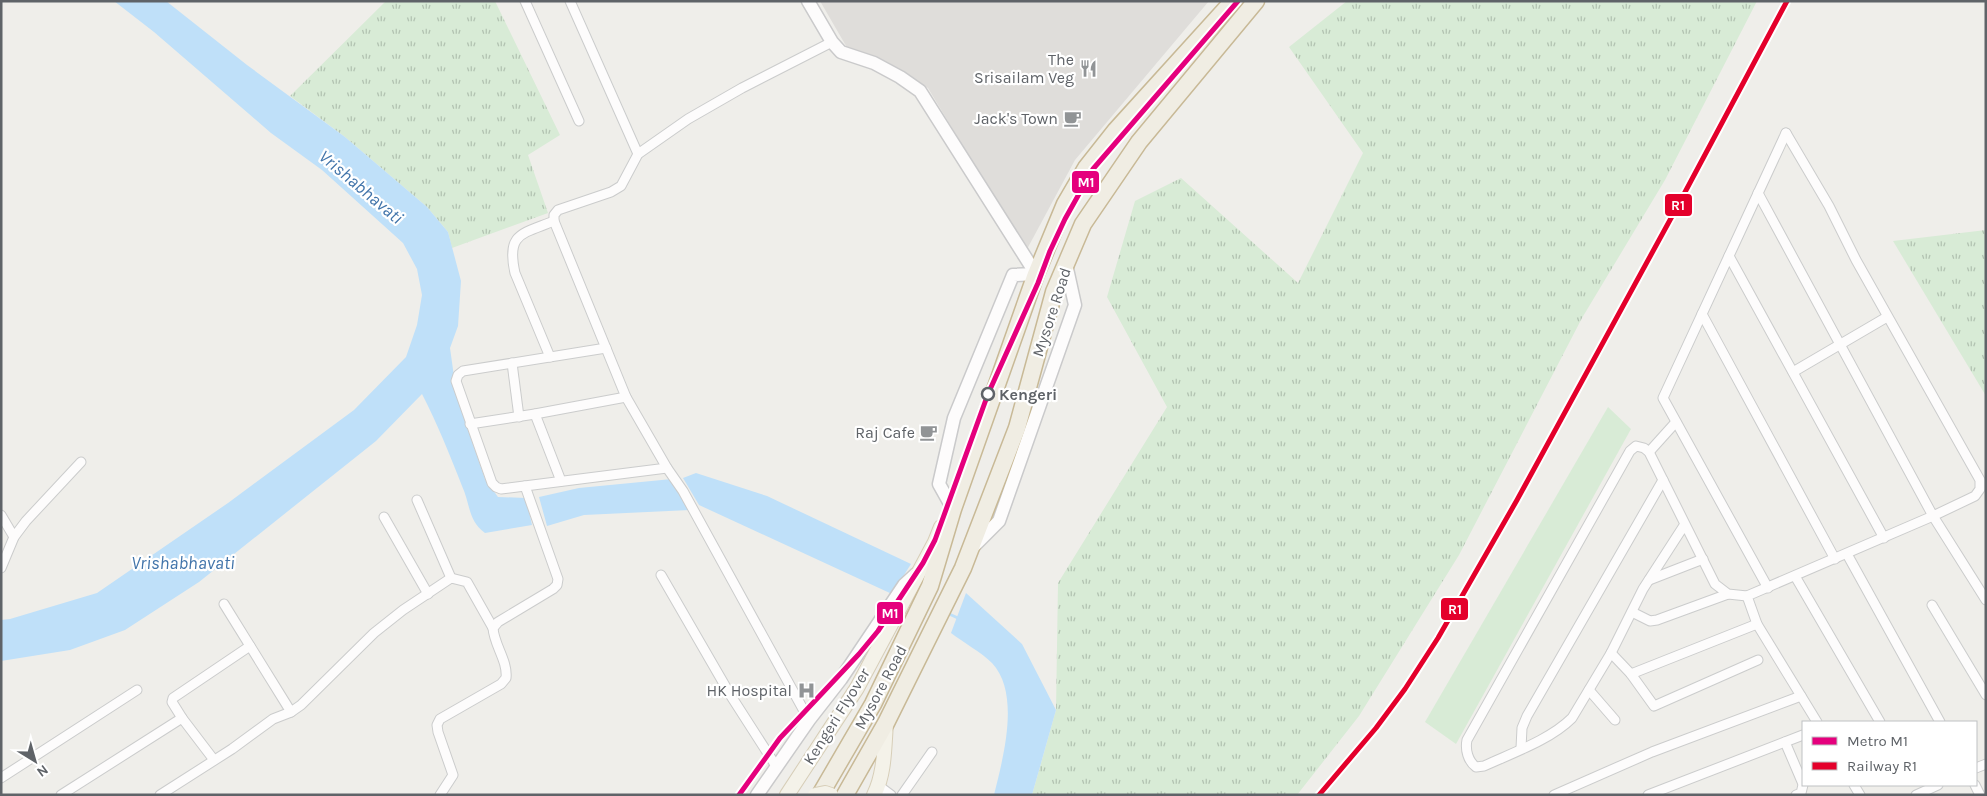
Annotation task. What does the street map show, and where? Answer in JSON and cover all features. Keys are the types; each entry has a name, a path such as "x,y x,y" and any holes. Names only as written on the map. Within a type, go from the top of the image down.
{"highway":[{"name":"Mysore Road","path":"820,795 868,712 930,586 953,509 1036,274 1065,204 1086,168 1116,130 1233,1"},
{"name":"Mysore Road","path":"845,795 886,723 937,622 971,548 1017,428 1054,292 1083,224 1139,142 1256,1"}],"main road":[{"name":"Kengeri Flyover","path":"787,795 857,688 935,542 946,517 953,509"},
{"path":"877,790 883,764 886,723"},
{"path":"815,795 826,793 831,795"}],"street":[{"path":"525,1 579,121"},
{"path":"570,1 638,154"},
{"path":"808,1 832,42 841,52 874,63 900,77 920,91 1036,274 1013,275 954,418 939,484 953,509"},
{"path":"809,720 691,505 626,397 554,221 554,215 558,210 611,192 621,186 638,154 696,114 832,42"},
{"path":"1632,612 1650,621 1728,594 1747,596 1768,588 1933,516 1975,496 1983,488 1887,317 1829,206 1786,133 1663,398 1768,588"},
{"path":"1758,193 1933,516 1986,600"},
{"path":"550,356 515,273 512,246 521,234 554,221"},
{"path":"1729,256 1884,538"},
{"path":"971,548 999,521 1075,305 1066,264"},
{"path":"1702,314 1835,559"},
{"path":"1793,372 1887,317"},
{"path":"606,348 463,371 458,375 456,381 492,483 501,489 667,468"},
{"path":"512,363 519,416"},
{"path":"470,424 626,397"},
{"path":"535,414 561,481"},
{"path":"1649,452 1676,422"},
{"path":"1685,524 1649,580 1611,653 1572,718 1563,727 1484,766 1476,767 1471,763 1465,748 1467,740 1630,451 1636,446 1644,448 1649,452 1703,559 1715,584 1728,594"},
{"path":"1,568 14,537 26,520 81,462"},
{"path":"1521,748 1522,728 1527,716 1663,480"},
{"path":"493,628 498,622 557,585 558,579 525,486"},
{"path":"418,500 451,578"},
{"path":"1,515 14,537"},
{"path":"384,517 428,594"},
{"path":"1847,554 1939,721"},
{"path":"1649,580 1703,559"},
{"path":"757,795 809,720 841,679 904,585 919,571"},
{"path":"661,575 731,696 776,766"},
{"path":"1795,576 1879,721"},
{"path":"160,795 273,719 291,712 301,705 374,633 403,610 451,578 467,582 493,628 507,671 506,678 501,684 440,719 437,725 438,732 453,775 440,795"},
{"path":"1747,596 1757,624 1816,721"},
{"path":"224,604 291,712"},
{"path":"1932,604 1986,695"},
{"path":"1631,674 1757,624"},
{"path":"214,760 173,706 173,698 250,646"},
{"path":"1611,653 1631,674 1654,706 1758,660"},
{"path":"1,778 137,690"},
{"path":"1589,690 1615,720"},
{"path":"1554,795 1652,752 1801,696"},
{"path":"60,795 182,718"},
{"path":"1648,795 1802,735"},
{"path":"1785,742 1802,782"},
{"path":"902,795 932,752"},
{"path":"1796,795 1801,793 1803,786"},
{"path":"1918,791 1935,786"},
{"path":"877,790 891,795"}],"shaded area":[{"path":"820,1 1209,1 1075,160 1026,251 928,88 876,57 849,51"}],"green space":[{"path":"386,1 495,1 560,135 528,155 548,213 452,248 448,232 427,207 345,137 290,96"},
{"path":"1347,1 1757,1 1665,180 1582,318 1459,555 1359,716 1297,795 1032,795 1056,710 1058,583 1167,407 1107,297 1135,201 1181,178 1298,283 1363,153 1289,47"},
{"path":"1986,230 1986,396 1893,241"},
{"path":"1608,407 1631,429 1456,744 1425,722"}],"water":[{"name":"Vrishabhavati","path":"114,1 166,1 247,65 345,137 427,207 448,232 461,281 458,326 450,348 457,398 485,479 498,497 526,498 532,525 485,533 479,528 472,517 465,492 422,394 376,441 199,582 125,630 70,650 1,661 1,620 97,593 228,503 354,410 406,357 417,325 422,295 417,269 403,243 322,170 271,133 154,32"},
{"path":"696,473 767,496 911,564 892,594 699,505 683,478"},
{"path":"672,479 690,510 584,515 547,526 539,497 579,488"},
{"path":"966,593 1022,644 1056,710 1032,795 994,795 1005,745 1008,709 1006,692 1001,676 992,663 951,633"}],"waterway":[{"path":"945,612 960,619"}],"metro line":[{"name":"M1","path":"739,795 780,738 859,654 878,631 923,563 935,540 988,394 1038,283 1050,251 1065,219 1093,169 1238,1"}],"rail line":[{"name":"R1","path":"1319,795 1376,728 1405,689 1438,638 1517,500 1787,1"}],"place":[{"name":"The Srisailam Veg","path":"1088,68"},
{"name":"Jack's Town","path":"1072,118"},
{"name":"Kengeri","path":"988,394"},
{"name":"Raj Cafe","path":"929,432"},
{"name":"HK Hospital","path":"806,690"}]}
